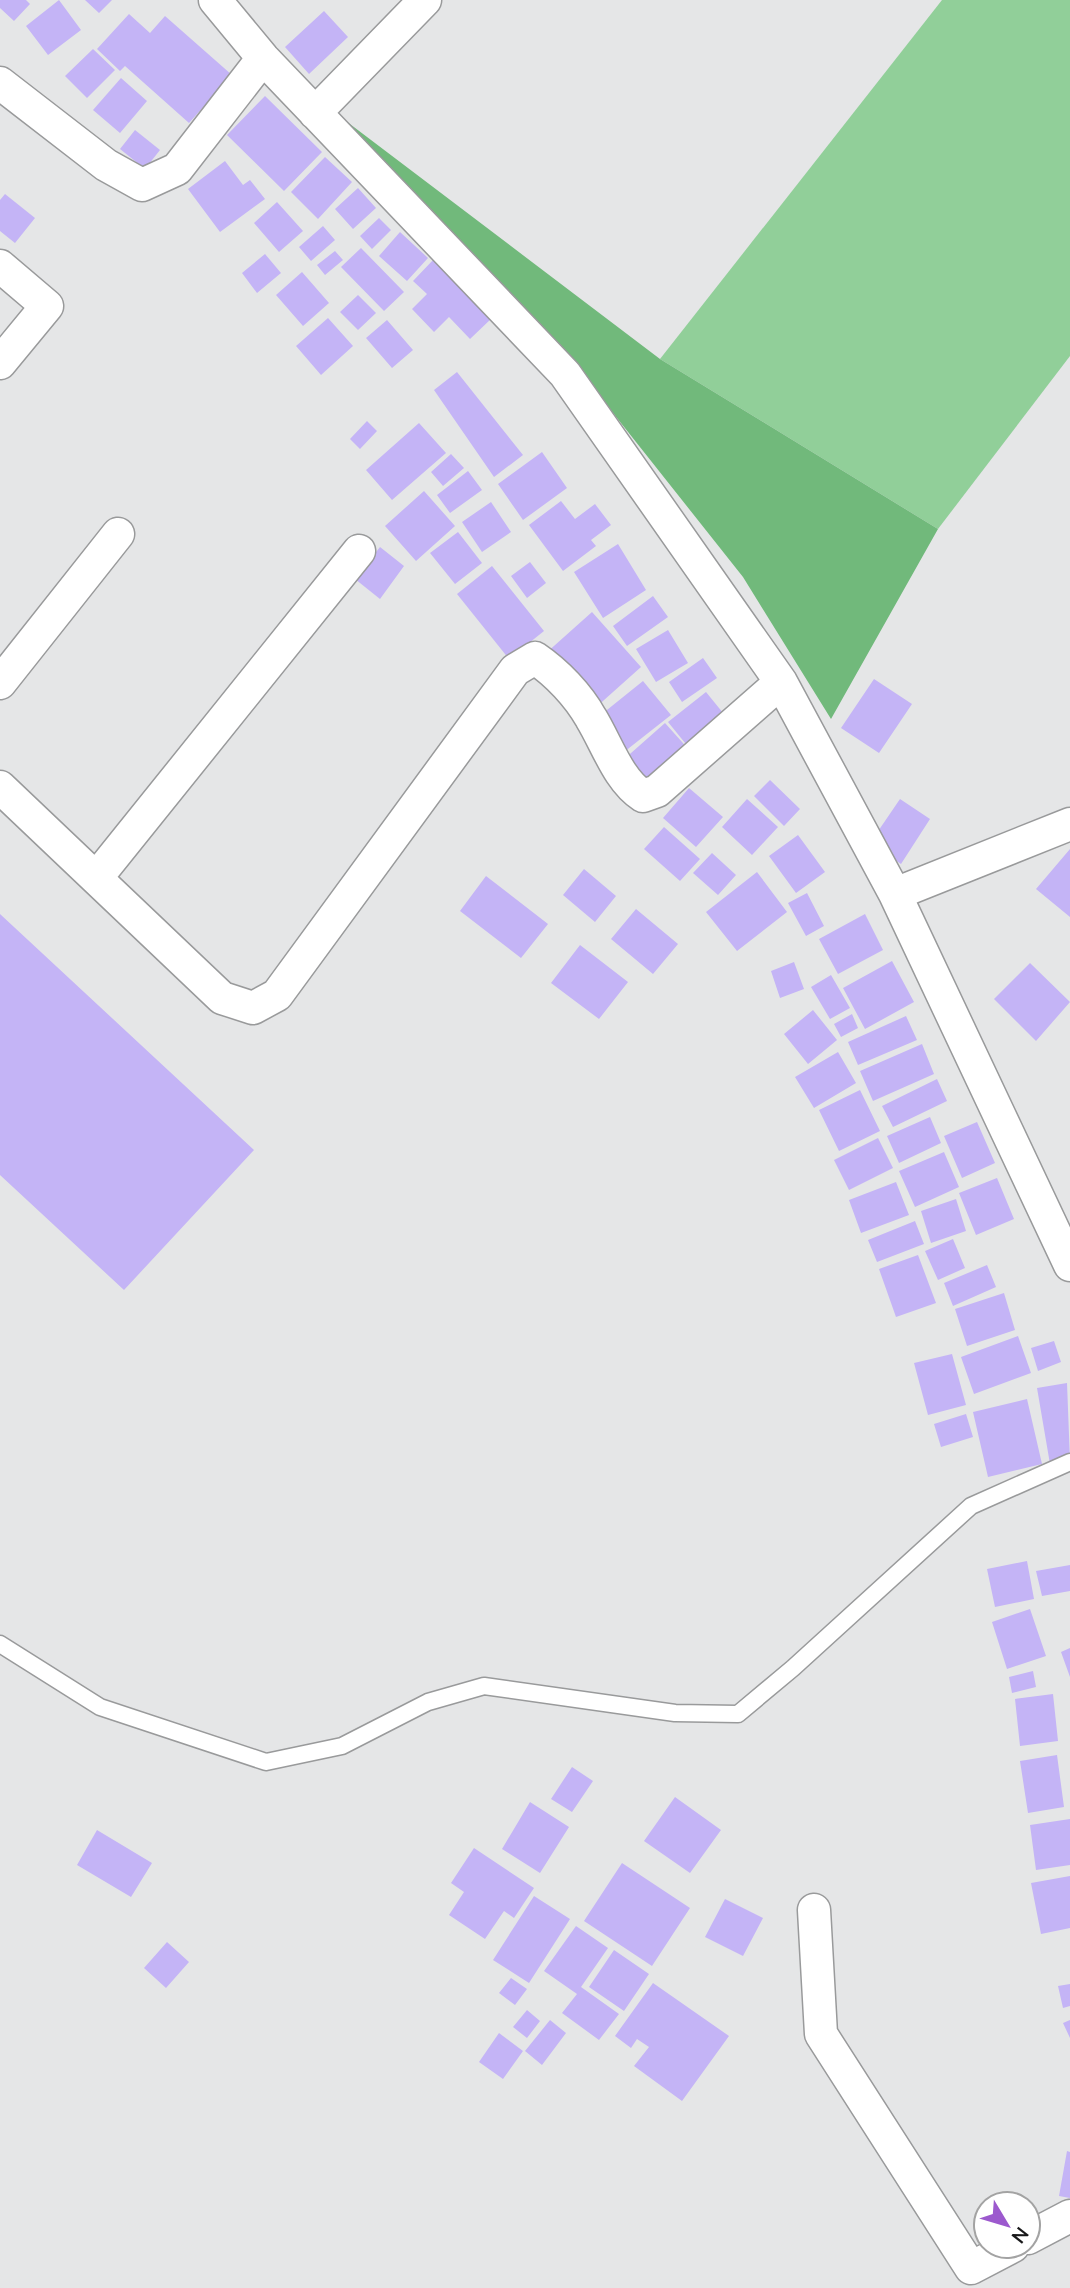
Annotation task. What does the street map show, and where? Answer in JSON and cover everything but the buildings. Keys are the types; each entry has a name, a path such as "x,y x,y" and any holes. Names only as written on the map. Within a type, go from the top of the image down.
{"street":[{"path":"215,0 262,58 565,374 781,682 895,894 1070,1265"},
{"path":"315,113 425,0"},
{"path":"0,83 106,165 142,185 177,169 262,58"},
{"path":"0,266 47,306 0,363"},
{"path":"0,682 118,534"},
{"path":"97,877 359,551"},
{"path":"0,788 222,998 253,1008 277,995 515,670 535,658 552,670 589,715 631,788 643,796 656,791 781,682"},
{"path":"895,894 1070,824"},
{"path":"814,1910 821,2034 971,2268 986,2260"},
{"path":"1042,2231 1070,2216"}],"lane":[{"path":"0,1644 100,1707 266,1762 342,1746 428,1702 484,1686 675,1713 738,1714 793,1668 971,1506 1070,1462"}],"green space":[{"path":"942,0 1070,0 1070,356 938,529 660,359"},
{"path":"338,115 660,359 938,529 831,719 743,577 571,360"}]}
